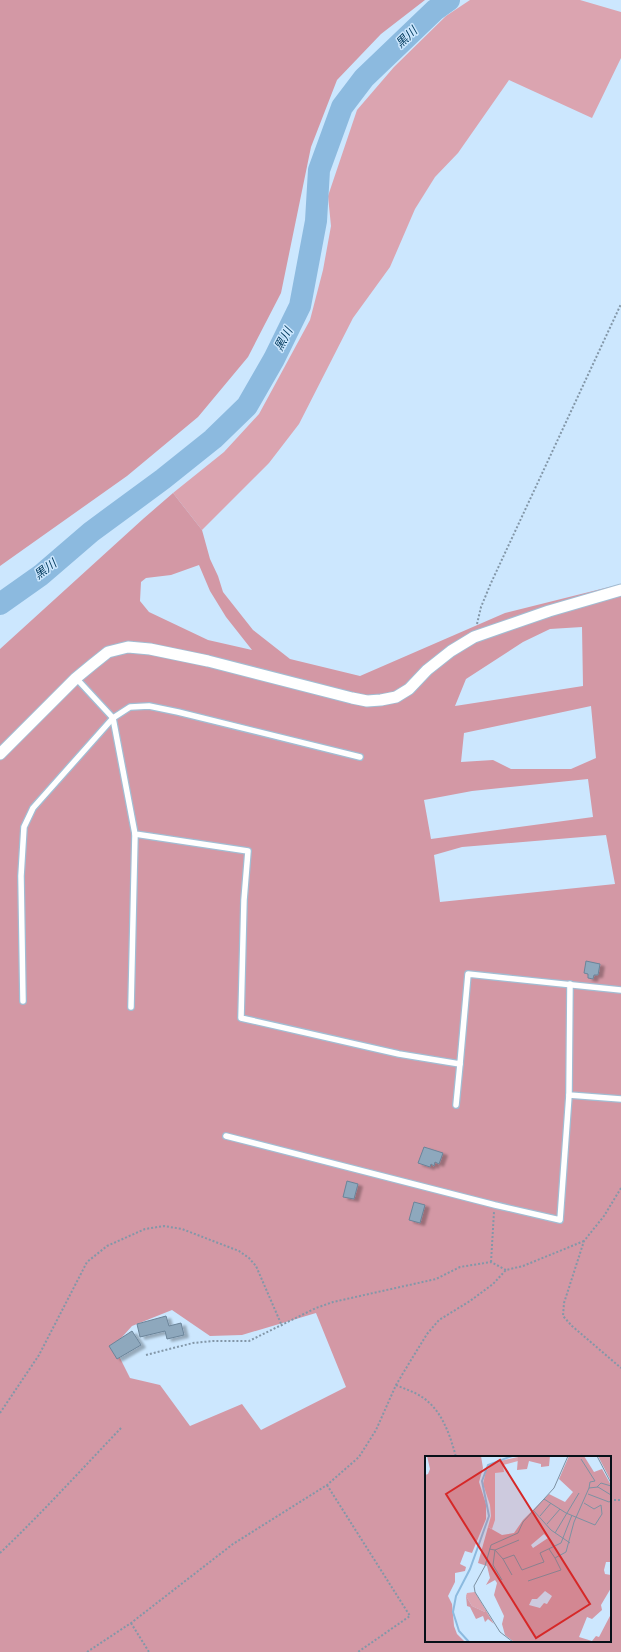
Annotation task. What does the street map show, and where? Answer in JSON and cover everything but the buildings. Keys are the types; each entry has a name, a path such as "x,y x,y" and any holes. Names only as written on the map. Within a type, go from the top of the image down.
{"street":[{"path":"0,754 76,678 108,652 128,647 150,649 208,661 352,698 381,700 396,697 409,689 427,670 451,651 474,637 549,611 621,590"}],"lane":[{"path":"76,678 113,718 135,834 131,1007"},
{"path":"23,1000 21,876 24,827 33,808 113,718 130,707 149,706 360,757"},
{"path":"135,834 248,851 244,900 241,1018 399,1054 460,1064"},
{"path":"456,1105 468,974 621,990"},
{"path":"226,1136 495,1205 560,1220 568,1095 570,984"},
{"path":"568,1095 621,1099"}],"path":[{"path":"474,637 481,607 491,583 621,304"},
{"path":"621,1188 604,1216 584,1241 564,1303 563,1316 572,1326 621,1368"},
{"path":"491,1262 495,1205"},
{"path":"0,1413 39,1355 87,1262 107,1246 145,1229 164,1226 182,1229 239,1251 249,1258 256,1266 282,1326"},
{"path":"86,1652 131,1623 233,1544 327,1484 359,1457 376,1430 396,1385 427,1334 439,1320 470,1301 492,1284 506,1270 523,1266 584,1241"},
{"path":"146,1355 213,1341 249,1341 316,1308 333,1302 436,1279 460,1267 491,1262 506,1270"},
{"path":"396,1385 422,1397 436,1410 450,1435 456,1456"},
{"path":"0,1553 36,1518 69,1481 121,1428"},
{"path":"327,1484 410,1616 358,1652"},
{"path":"131,1623 148,1652"}],"shaded area":[{"path":"0,0 425,0 381,34 337,80 311,147 281,293 248,357 198,417 127,476 0,566"},
{"path":"470,0 580,0 621,12 621,58 592,118 509,80 458,153 435,177 415,209 390,267 353,318 299,424 269,463 202,530 173,493 224,452 259,414 310,320 323,270 331,226 328,196 357,110 394,67 446,16"},
{"path":"173,493 202,530 210,559 218,576 223,592 253,630 290,659 360,676 505,613 621,584 621,1652 0,1652 0,649","holes":["199,565 210,591 226,617 252,650 208,640 149,612 140,601 141,582 146,578 171,575","582,627 583,686 455,706 466,679 523,642 550,629","591,706 596,758 571,769 511,769 493,760 461,762 464,733","588,779 593,817 431,839 424,800 472,791","606,835 615,884 440,902 434,855 462,847","172,1310 210,1336 242,1335 316,1313 346,1387 261,1430 242,1404 190,1426 160,1385 130,1378 114,1346 132,1326"]}],"waterway":[{"name":"黒川","path":"0,604 41,575 91,532 163,479 213,439 247,406 274,359 300,306 316,221 319,170 342,107 364,78 435,10 449,0"}]}
